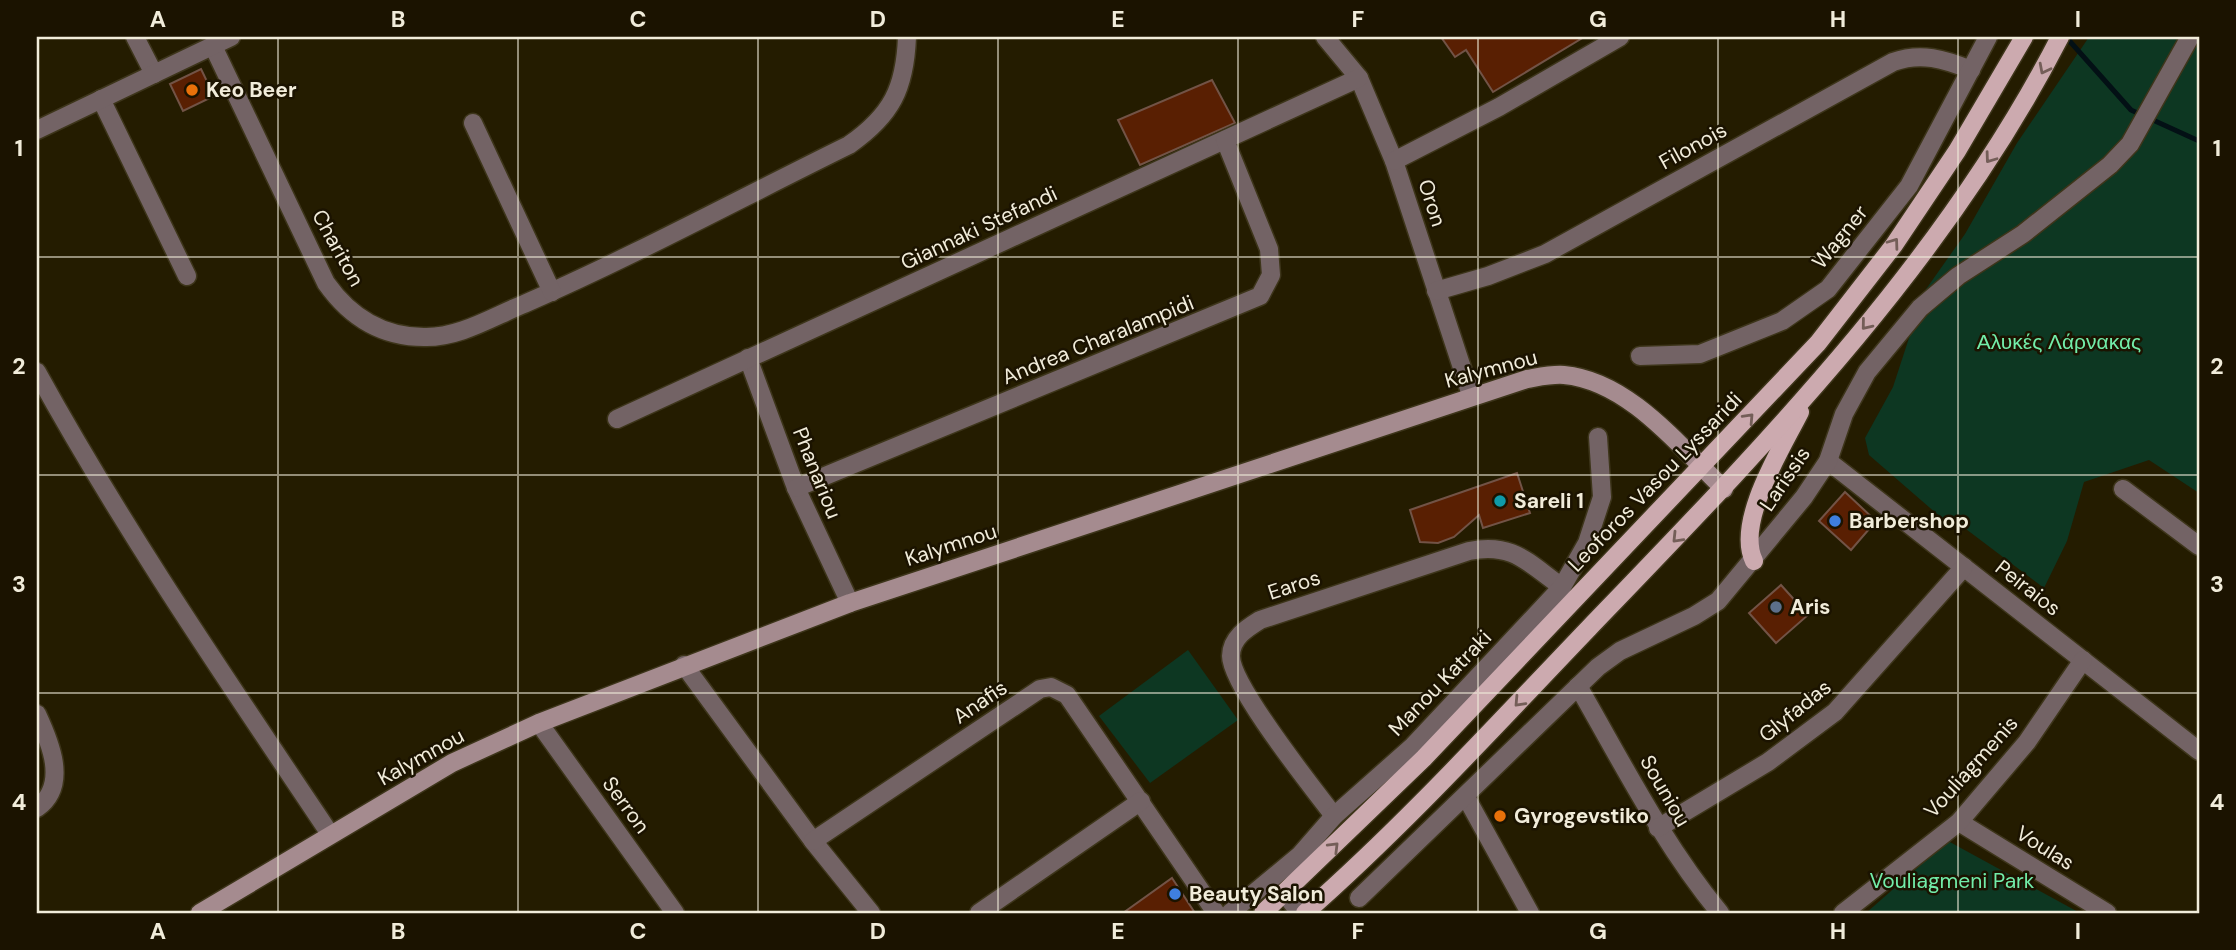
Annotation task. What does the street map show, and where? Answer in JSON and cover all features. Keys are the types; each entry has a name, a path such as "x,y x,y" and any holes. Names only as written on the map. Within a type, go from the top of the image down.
{"main road":[{"name":"Leoforos Vasou Lyssaridi","path":"1263,913 1424,758 1818,343 1885,256 1957,151 2024,37"},
{"path":"1303,913 1444,782 1724,489 1809,393 1924,252 2027,101 2060,37"},
{"path":"1754,561 1748,550 1751,518 1809,393"}],"street":[{"path":"135,37 154,74"},
{"path":"37,130 231,37"},
{"name":"Chariton","path":"213,46 326,283 359,319 398,335 443,336 552,292 863,136 886,114 899,89 907,37"},
{"name":"Oron","path":"1325,37 1359,78 1394,161 1471,395"},
{"path":"1394,161 1499,107 1620,37"},
{"name":"Wagner","path":"1640,356 1700,354 1782,321 1828,289 1909,186 1988,37"},
{"name":"Larissis","path":"1359,898 1578,686 1620,651 1694,616 1718,601 1754,561 1828,461 1844,414 1867,372 1920,308 1958,276 2023,234 2110,165 2130,144 2190,37"},
{"name":"Filonois","path":"1436,291 1488,276 1545,254 1893,62 1917,56 1930,57 1971,70"},
{"name":"Giannaki Stefandi","path":"617,419 1359,78"},
{"path":"101,99 187,276"},
{"path":"472,123 552,292"},
{"name":"Andrea Charalampidi","path":"796,488 1260,296 1271,275 1269,249 1225,140"},
{"name":"Phanariou","path":"748,358 796,488 850,603"},
{"path":"37,372 71,435 134,535 330,834"},
{"name":"Kalymnou","path":"200,913 226,906 330,834 452,763 539,723 850,603 1471,395 1527,379 1562,374 1583,378 1627,400 1724,489"},
{"name":"Manou Katraki","path":"1230,913 1300,855 1334,816 1413,746 1562,587 1587,543 1602,497 1598,437"},
{"name":"Peiraios","path":"1828,461 2199,751"},
{"path":"2123,489 2199,546"},
{"name":"Earos","path":"1334,816 1257,712 1238,677 1231,657 1244,629 1261,620 1491,546 1515,552 1562,587"},
{"name":"Glyfadas","path":"1658,828 1768,762 1835,712 1964,567"},
{"name":"Vouliagmenis","path":"1843,913 1959,822 2027,742 2083,660"},
{"path":"684,665 813,841 871,913"},
{"name":"Souniou","path":"1578,686 1658,828 1690,877 1720,913"},
{"name":"Anafis","path":"813,841 1040,689 1051,687 1067,695 1216,913"},
{"path":"37,714 50,743 55,771 51,792 37,808"},
{"name":"Serron","path":"539,723 675,913"},
{"path":"1466,797 1530,913"},
{"path":"979,913 1140,801"},
{"name":"Voulas","path":"1959,822 2107,913"},
{"path":"1285,894 1303,913"}],"green space":[{"name":"Αλυκές Λάρνακας","path":"2089,37 2199,37 2199,493 2149,460 2084,482 2067,541 2044,588 1954,520 1952,527 1869,455 1865,438 1893,387 1924,292 1965,234 2017,143"},
{"path":"1188,650 1238,720 1150,783 1099,716"},
{"name":"Vouliagmeni Park","path":"1948,841 2080,913 1866,913"}],"building":[{"path":"1441,37 1584,37 1493,92 1466,50 1455,57"},
{"name":"Keo Beer","path":"201,69 214,96 183,111 170,84"},
{"path":"1212,80 1235,123 1140,165 1118,120"},
{"path":"1517,473 1530,513 1483,528 1479,515 1454,537 1438,543 1420,542 1410,510"},
{"path":"1845,492 1876,521 1851,550 1819,521"},
{"path":"1781,585 1808,615 1776,643 1749,613"},
{"path":"1172,878 1195,913 1123,913"}],"waterway":[{"path":"2066,37 2131,110 2199,141"}],"place":[{"name":"Keo Beer","path":"192,90"},
{"name":"Sareli 1","path":"1500,501"},
{"name":"Barbershop","path":"1835,521"},
{"name":"Aris","path":"1776,607"},
{"name":"Gyrogevstiko","path":"1500,816"},
{"name":"Beauty Salon","path":"1175,894"}]}
